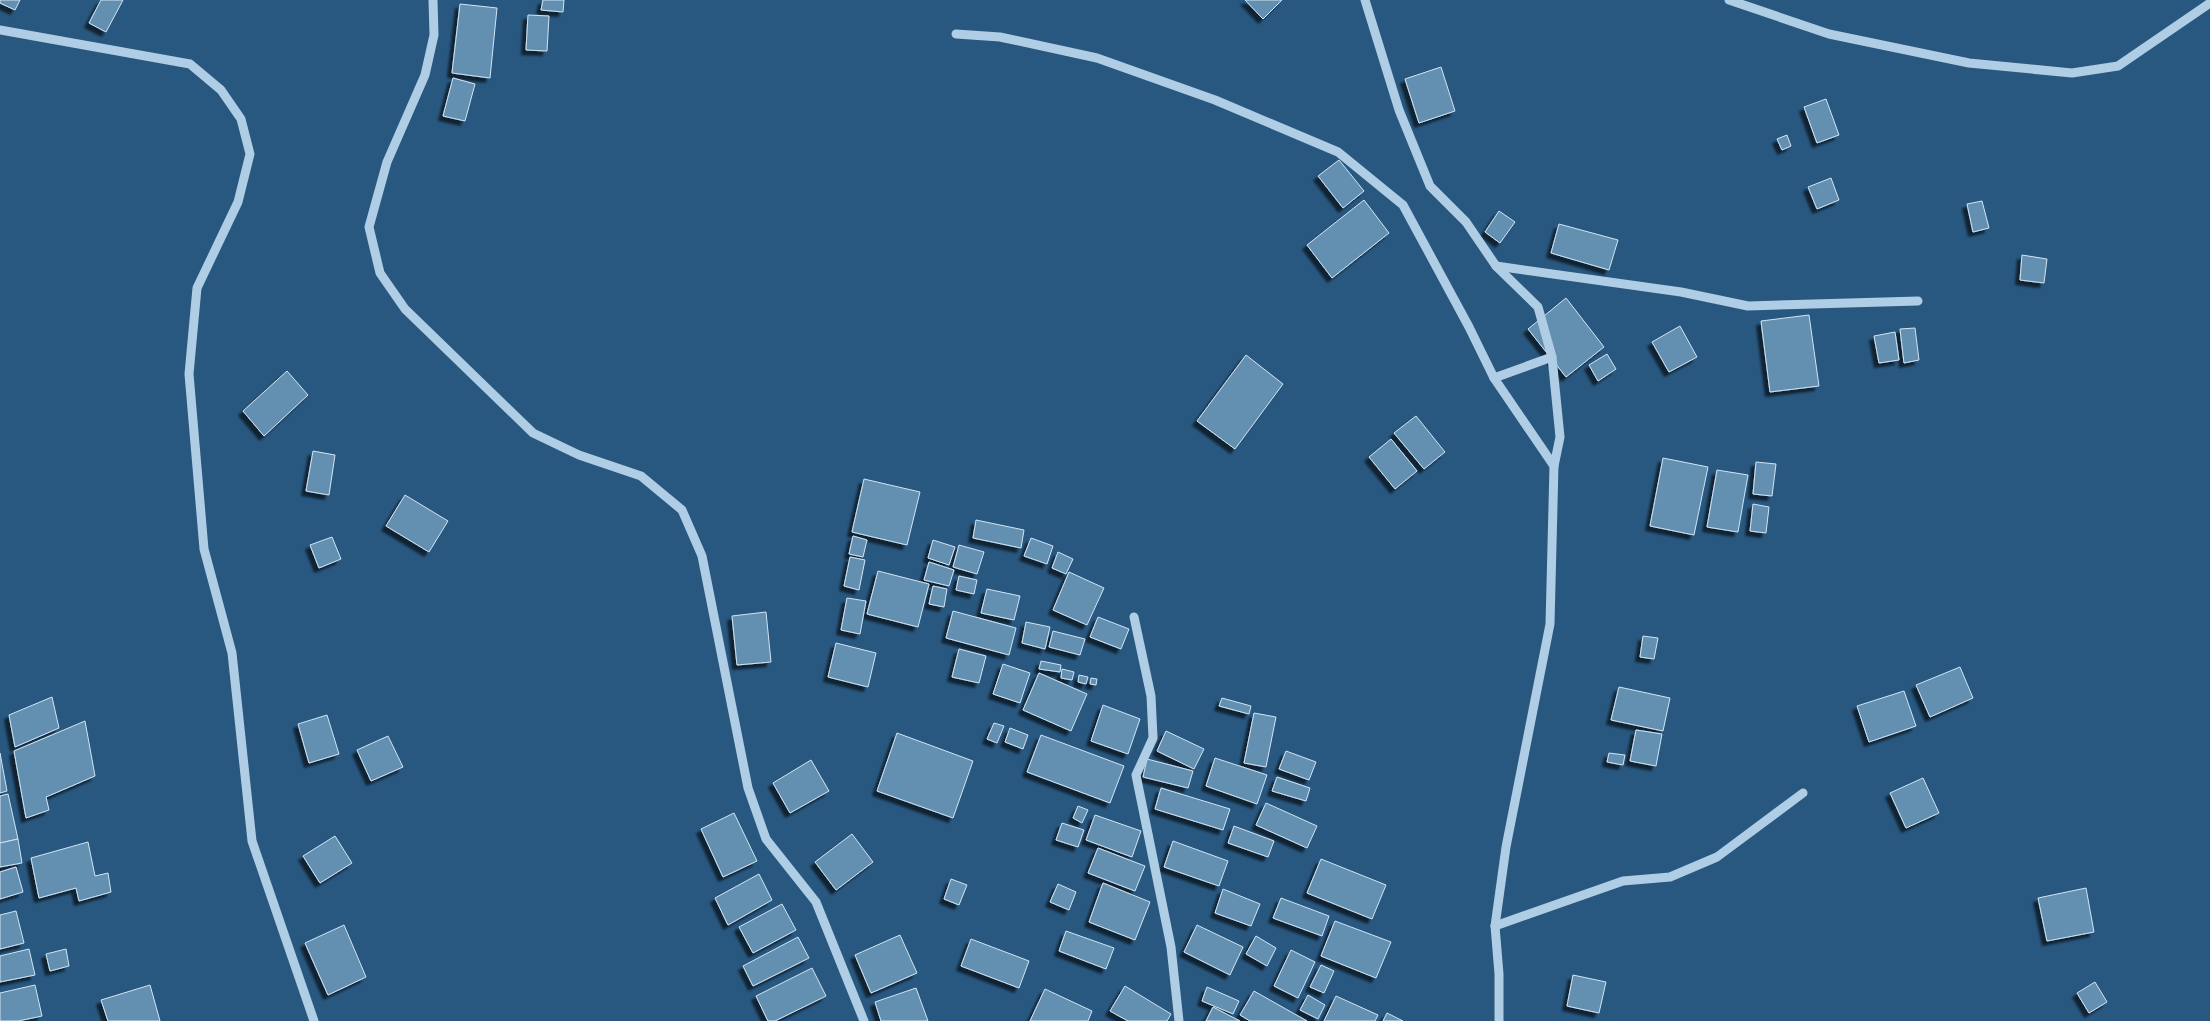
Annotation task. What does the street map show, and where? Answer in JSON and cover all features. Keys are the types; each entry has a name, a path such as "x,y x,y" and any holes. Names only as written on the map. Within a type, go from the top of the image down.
{"street":[{"path":"433,0 434,35 425,75 387,162 369,227 380,273 405,309 533,434 580,456 641,476 682,510 702,556 748,788 763,831 766,839 816,902 864,1021"},
{"path":"1365,0 1399,110 1430,186 1466,222 1496,266 1538,307 1552,357 1560,437 1554,466 1550,624 1506,847 1495,926 1499,974 1499,1021"},
{"path":"1729,0 1829,34 1969,63 2072,73 2118,66 2210,3"},
{"path":"0,30 190,64 221,90 241,119 250,154 238,202 197,288 189,374 204,550 232,653 252,841 314,1021"},
{"path":"956,34 1000,37 1097,58 1215,100 1338,152 1403,205 1469,327 1494,378 1554,466"},
{"path":"1496,266 1680,292 1748,306 1918,301"},
{"path":"1494,378 1552,357"},
{"path":"1134,617 1151,696 1153,738 1136,776 1171,946 1179,1021"},
{"path":"1495,926 1623,880 1670,877 1717,856 1803,793"}],"building":[{"path":"0,0 20,0 15,10 0,3"},
{"path":"101,0 123,0 106,32 89,23"},
{"path":"543,0 564,0 563,12 541,10"},
{"path":"1245,0 1282,0 1263,19"},
{"path":"460,4 497,8 490,78 452,73"},
{"path":"528,15 549,16 547,51 526,50"},
{"path":"1441,67 1455,111 1419,123 1405,79"},
{"path":"453,78 475,84 465,121 443,116"},
{"path":"1826,99 1839,135 1817,143 1804,107"},
{"path":"1787,135 1791,146 1782,150 1777,139"},
{"path":"1339,160 1364,191 1343,208 1318,176"},
{"path":"1831,178 1839,200 1817,209 1808,187"},
{"path":"1364,200 1389,233 1332,278 1307,245"},
{"path":"1982,201 1989,228 1973,232 1967,204"},
{"path":"1499,211 1515,222 1500,243 1485,232"},
{"path":"1559,224 1618,240 1609,270 1551,253"},
{"path":"2022,255 2047,259 2044,283 2020,280"},
{"path":"1566,298 1604,347 1566,377 1528,329"},
{"path":"1809,315 1819,386 1770,392 1761,321"},
{"path":"1680,326 1697,357 1669,372 1652,342"},
{"path":"1915,328 1919,360 1904,363 1900,329"},
{"path":"1895,332 1899,360 1879,363 1874,336"},
{"path":"1607,354 1616,369 1598,381 1589,365"},
{"path":"1246,355 1283,384 1235,449 1197,421"},
{"path":"287,371 308,395 264,436 243,411"},
{"path":"1416,416 1445,452 1424,469 1394,433"},
{"path":"1391,439 1417,471 1395,489 1369,457"},
{"path":"313,451 335,455 329,495 306,491"},
{"path":"1663,458 1708,467 1694,535 1650,526"},
{"path":"1756,462 1776,464 1772,496 1753,494"},
{"path":"1717,470 1748,475 1738,532 1707,527"},
{"path":"864,479 920,492 907,545 852,532"},
{"path":"405,495 448,521 429,552 386,526"},
{"path":"1753,504 1769,507 1766,533 1750,531"},
{"path":"976,520 1024,530 1021,548 973,538"},
{"path":"853,536 867,540 863,557 849,554"},
{"path":"332,537 341,559 319,568 310,545"},
{"path":"1031,538 1053,546 1047,564 1024,556"},
{"path":"933,540 955,547 949,565 928,558"},
{"path":"959,545 984,552 977,574 953,567"},
{"path":"1058,552 1073,559 1066,574 1052,568"},
{"path":"850,557 865,560 859,590 844,586"},
{"path":"929,562 954,570 949,586 924,580"},
{"path":"878,571 929,584 918,627 867,614"},
{"path":"1069,572 1104,588 1087,625 1053,610"},
{"path":"959,576 977,580 974,594 956,590"},
{"path":"933,586 947,589 944,607 929,604"},
{"path":"987,589 1020,596 1014,620 981,613"},
{"path":"847,598 866,601 860,634 841,630"},
{"path":"953,611 1016,628 1009,655 946,638"},
{"path":"766,612 771,662 737,665 732,616"},
{"path":"1098,617 1129,629 1121,649 1090,637"},
{"path":"1026,622 1050,627 1045,649 1022,643"},
{"path":"1053,631 1085,639 1080,655 1049,647"},
{"path":"1643,636 1658,638 1654,659 1640,657"},
{"path":"836,643 876,653 868,687 828,677"},
{"path":"959,649 986,656 979,683 952,677"},
{"path":"1041,661 1061,665 1060,672 1039,669"},
{"path":"1003,664 1030,673 1020,703 993,694"},
{"path":"1960,667 1973,698 1930,717 1916,685"},
{"path":"1062,669 1074,672 1072,680 1061,678"},
{"path":"1039,673 1087,694 1071,731 1023,710"},
{"path":"1079,675 1088,677 1086,684 1078,682"},
{"path":"1091,678 1097,679 1096,685 1090,684"},
{"path":"1619,687 1670,698 1663,731 1611,720"},
{"path":"1904,691 1916,726 1869,742 1857,706"},
{"path":"52,697 59,728 15,747 9,715"},
{"path":"1222,698 1251,706 1249,714 1219,706"},
{"path":"1103,705 1140,719 1128,754 1091,741"},
{"path":"1254,713 1276,717 1266,767 1244,763"},
{"path":"327,715 339,754 309,763 298,724"},
{"path":"85,721 95,776 46,797 49,810 26,818 14,751"},
{"path":"994,723 1004,726 997,743 987,739"},
{"path":"1010,728 1028,735 1023,749 1005,742"},
{"path":"1636,730 1662,734 1656,766 1630,761"},
{"path":"1166,731 1204,749 1194,769 1157,751"},
{"path":"897,733 973,761 953,818 877,791"},
{"path":"1041,735 1124,766 1110,803 1027,772"},
{"path":"388,736 403,767 371,781 357,750"},
{"path":"1286,751 1316,762 1309,780 1279,769"},
{"path":"0,753 7,791 0,793"},
{"path":"1609,753 1625,755 1623,765 1607,762"},
{"path":"1215,758 1267,775 1257,804 1206,786"},
{"path":"1147,759 1193,771 1188,788 1143,777"},
{"path":"811,760 829,791 790,813 773,783"},
{"path":"1277,777 1310,788 1306,801 1272,791"},
{"path":"1923,778 1939,813 1906,828 1890,793"},
{"path":"1161,788 1230,809 1223,830 1155,809"},
{"path":"8,794 18,839 0,843 0,796"},
{"path":"1266,803 1317,826 1307,848 1256,825"},
{"path":"1078,806 1088,810 1082,823 1073,818"},
{"path":"734,813 757,861 723,877 701,829"},
{"path":"1095,815 1141,831 1132,857 1086,840"},
{"path":"1062,823 1084,830 1078,847 1056,840"},
{"path":"1234,826 1274,841 1268,857 1228,843"},
{"path":"852,834 873,862 836,890 815,862"},
{"path":"335,836 352,863 320,883 303,856"},
{"path":"18,839 22,863 0,867 0,843"},
{"path":"1173,841 1228,861 1219,886 1164,867"},
{"path":"88,842 95,876 108,873 111,892 79,901 76,888 39,898 31,858"},
{"path":"1098,848 1145,866 1135,891 1088,873"},
{"path":"1321,859 1386,885 1372,919 1307,893"},
{"path":"16,867 23,892 0,899 0,872"},
{"path":"759,874 772,900 728,925 715,898"},
{"path":"951,879 967,885 959,905 944,899"},
{"path":"1103,883 1150,902 1135,940 1089,922"},
{"path":"1058,884 1076,892 1069,910 1050,902"},
{"path":"2086,888 2094,932 2047,941 2038,898"},
{"path":"1223,889 1260,904 1251,926 1215,913"},
{"path":"1281,898 1329,916 1322,936 1273,918"},
{"path":"782,904 796,930 753,953 739,927"},
{"path":"16,911 24,943 0,949 0,915"},
{"path":"1335,921 1391,942 1376,978 1321,956"},
{"path":"344,925 366,977 328,995 305,943"},
{"path":"1197,925 1243,947 1230,975 1184,952"},
{"path":"1066,931 1114,948 1106,969 1059,951"},
{"path":"900,935 917,973 871,993 855,955"},
{"path":"1256,936 1276,948 1267,966 1246,954"},
{"path":"798,937 809,958 753,986 743,966"},
{"path":"971,939 1029,961 1019,988 961,966"},
{"path":"29,949 35,975 0,982 0,956"},
{"path":"66,949 69,966 50,971 46,954"},
{"path":"1291,950 1315,962 1298,998 1274,986"},
{"path":"1321,965 1334,971 1324,993 1310,987"},
{"path":"812,968 826,996 775,1021 768,1021 756,996"},
{"path":"1573,975 1606,982 1599,1013 1567,1006"},
{"path":"2095,982 2107,1002 2089,1013 2077,993"},
{"path":"35,985 42,1016 18,1021 0,1021 0,993"},
{"path":"150,985 160,1021 108,1021 101,1000"},
{"path":"1125,986 1171,1014 1167,1021 1128,1021 1110,1011"},
{"path":"1207,987 1239,1001 1233,1014 1202,1001"},
{"path":"916,988 928,1021 881,1021 875,1002"},
{"path":"1045,989 1092,1011 1088,1021 1030,1021"},
{"path":"1254,991 1307,1021 1250,1021 1240,1015"},
{"path":"1308,995 1325,1005 1318,1019 1300,1010"},
{"path":"1336,996 1378,1015 1375,1021 1324,1021"},
{"path":"1213,1007 1240,1021 1206,1021"},
{"path":"1387,1013 1403,1021 1383,1021"}]}
